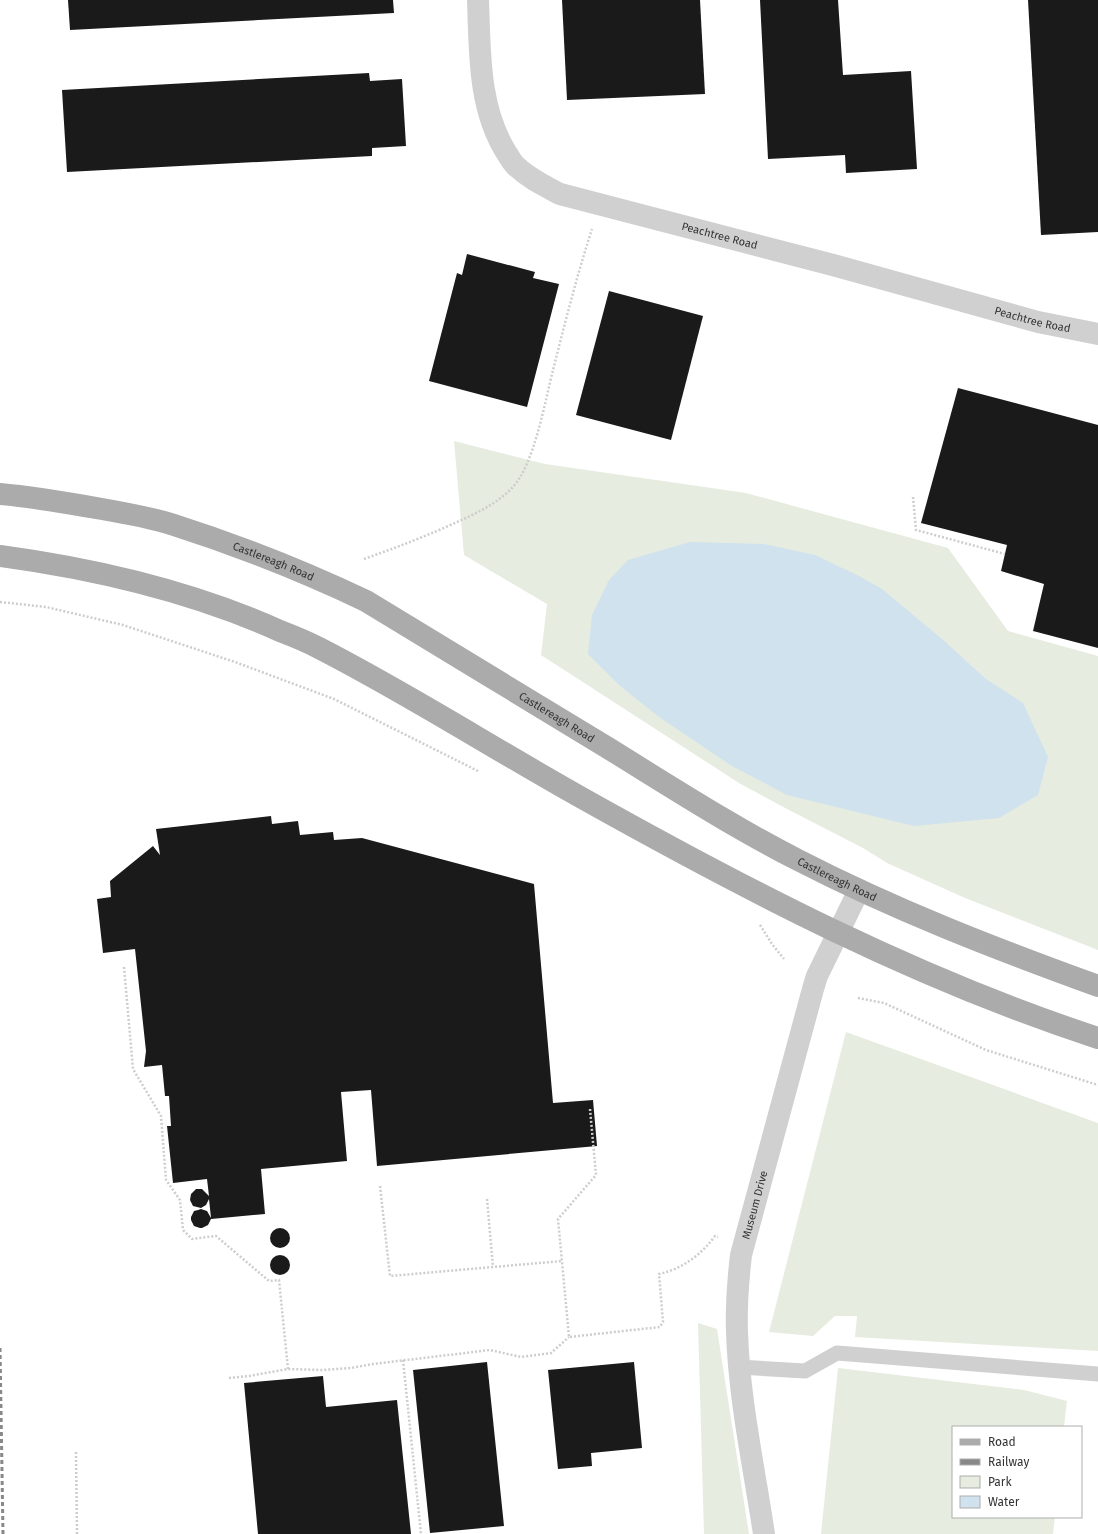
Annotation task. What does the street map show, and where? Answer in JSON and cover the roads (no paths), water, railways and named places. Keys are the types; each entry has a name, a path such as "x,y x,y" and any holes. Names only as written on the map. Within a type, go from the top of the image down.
{"main road":[{"name":"Castlereagh Road","path":"0,494 27,496 92,507 136,515 170,524 278,562 325,581 366,601 726,821 800,861 934,924 1098,986"},
{"path":"0,556 88,570 141,582 204,601 256,620 317,647 582,798 776,903 904,964 1067,1028 1098,1038"}],"street":[{"name":"Peachtree Road","path":"478,0 482,81 488,113 501,143 515,166 536,182 560,194 833,265 1038,322 1098,334"},
{"name":"Museum Drive","path":"764,1534 739,1367 737,1290 741,1255 817,976 859,890"}],"lane":[{"path":"739,1367 805,1371 837,1353 1098,1374"}],"water":[{"path":"690,542 764,544 815,555 882,589 942,639 986,679 1023,703 1048,757 1038,795 999,818 914,826 787,795 732,766 659,717 619,685 588,654 592,615 609,580 628,560"}],"railway":[{"path":"0,1348 3,1534"}]}
